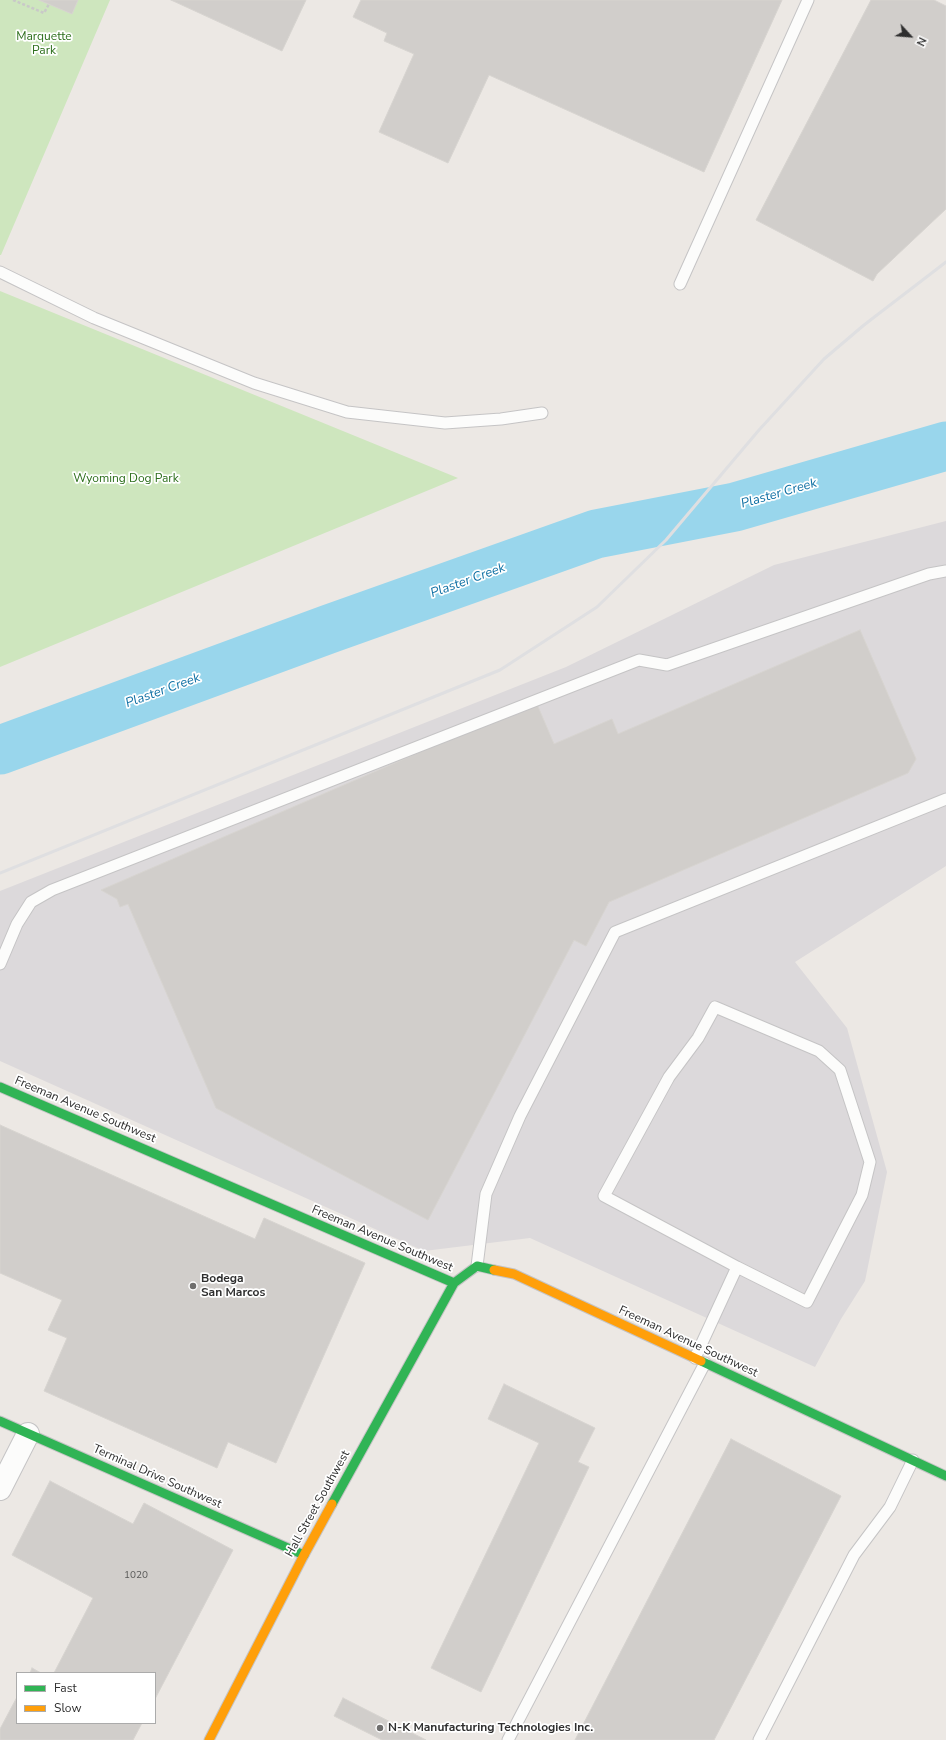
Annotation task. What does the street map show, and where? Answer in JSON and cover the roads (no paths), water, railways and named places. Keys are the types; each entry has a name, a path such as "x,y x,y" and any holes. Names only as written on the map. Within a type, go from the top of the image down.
{"street":[{"name":"Freeman Avenue Southwest","path":"0,1087 454,1283 477,1266 514,1274 946,1476"},
{"name":"Hall Street Southwest","path":"209,1740 304,1555 454,1283"},
{"name":"Terminal Drive Southwest","path":"0,1421 304,1555"},
{"path":"0,1489 28,1434"}],"lane":[{"path":"680,284 808,0"},
{"path":"0,272 94,318 254,383 347,412 445,423 501,419 542,413"},
{"path":"0,964 17,924 31,902 52,890 639,660 667,665 922,576 946,571"},
{"path":"477,1266 486,1194 520,1116 615,932 946,799"},
{"path":"715,1007 819,1051 840,1070 870,1162 862,1195 808,1302 737,1268 604,1196 669,1077 698,1038 715,1007"},
{"path":"508,1740 700,1361 737,1268"},
{"path":"758,1740 854,1555 890,1507 913,1460"}],"waterway":[{"name":"Plaster Creek","path":"0,750 329,629 596,534 735,507 946,446"}],"railway":[{"path":"0,873 500,670 597,607 666,540 759,430 824,359 864,325 946,262"}],"place":[{"name":"Bodega San Marcos","path":"193,1286"},
{"name":"N-K Manufacturing Technologies Inc.","path":"380,1728"}],"park label":[{"name":"Marquette Park","path":"44,44"},
{"name":"Wyoming Dog Park","path":"126,479"}]}
